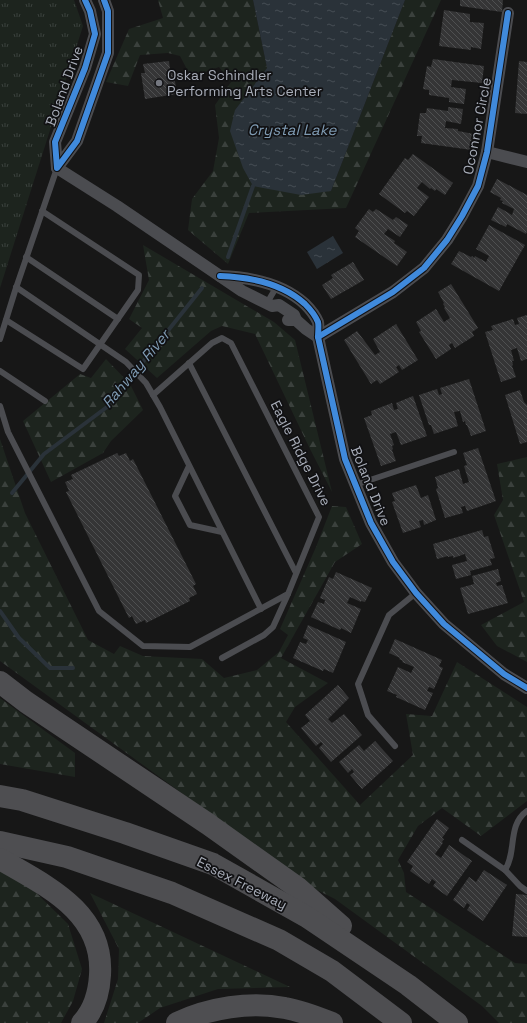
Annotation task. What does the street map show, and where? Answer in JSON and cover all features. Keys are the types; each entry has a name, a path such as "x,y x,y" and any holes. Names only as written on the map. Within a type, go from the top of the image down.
{"highway":[{"path":"0,682 26,702 208,824 298,888 408,985"},
{"name":"Essex Freeway","path":"0,796 22,800 125,833 213,864 307,917 408,985 457,1023"},
{"path":"0,842 67,857 172,894 279,940 332,971 401,1023"},
{"path":"0,860 46,885 74,908 86,922 99,953 100,967 97,997 92,1010 82,1023"},
{"path":"177,1023 208,1012 234,1007 258,1006 284,1008 332,1023"}],"street":[{"name":"Boland Drive","path":"58,168 56,142 85,68 95,34 90,11 85,0"},
{"path":"104,0 108,11 108,53 77,141 58,168 242,291 270,305 279,305 286,309 294,315 296,320 306,329 318,337"},
{"name":"Oconnor Circle","path":"318,337 393,292 424,268 447,240 462,216 478,186 487,152 508,13"},
{"name":"Oconnor Circle","path":"487,152 527,162"},
{"name":"Boland Drive","path":"220,276 243,277 277,286 291,293 312,312 318,322 318,337 345,459 371,523 385,549 416,593 450,629 504,674 527,688"}],"lane":[{"path":"0,339 16,287 58,168"},
{"path":"6,320 83,369 138,290 139,275 42,211"},
{"path":"26,258 118,319"},
{"path":"270,305 277,286"},
{"path":"16,287 101,344 129,365 146,383 261,609"},
{"name":"Eagle Ridge Drive","path":"153,395 212,343 222,338 231,343 319,517 273,627 264,635 222,658"},
{"path":"189,363 296,573"},
{"path":"0,371 45,401"},
{"path":"0,406 8,432 99,610 143,646 190,646 288,594"},
{"path":"355,485 454,452"},
{"path":"189,466 175,496 190,526 222,532"},
{"path":"395,746 368,715 358,684 389,615 416,593"},
{"path":"505,870 510,863 517,822 522,814 527,811"},
{"path":"462,840 505,870 520,886 527,891"}],"green space":[{"path":"0,0 74,0 83,26 0,288"},
{"path":"158,0 253,0 267,68 235,110 331,191 405,0 441,0 346,208 249,213 228,264 188,230 192,199 213,171 219,138 215,105 231,82 219,67 191,77 180,56 168,53 140,55 128,86 106,82 129,29 163,18"},
{"path":"143,245 274,322 295,340 332,492 255,334 222,326 211,331 157,378 125,349 142,328 129,319 149,280"},
{"path":"106,359 130,384 143,410 111,441 103,453 51,482 23,421 80,374 91,378"},
{"path":"0,439 25,513 88,640 114,654 120,646 143,656 202,659 224,678 257,670 279,652 288,635 280,629 316,547 332,506 346,507 362,544 335,562 281,658 328,683 295,707 286,722 360,805 413,755 406,714 432,716 457,662 527,707 527,801 481,836 442,808 418,826 398,860 404,873 406,892 515,963 527,964 527,1023 499,1023 482,1006 335,899 293,878 293,874 0,661"},
{"path":"527,457 527,662 497,646 481,625 524,602 494,515 503,500 497,464"},
{"path":"0,698 75,753 75,777 0,764"},
{"path":"0,871 22,879 68,924 82,969 73,1001 61,1023 0,1023"},
{"path":"90,893 290,987 218,989 160,1008 138,1023 104,1023 118,979 119,949"}],"water":[{"name":"Crystal Lake","path":"253,0 405,0 331,191 301,195 253,186 243,168 230,131 235,110 267,68"},
{"path":"333,236 343,253 317,269 307,252"}],"building":[{"path":"460,0 503,0 502,12 460,6"},
{"path":"444,10 470,14 470,22 484,23 481,49 471,47 471,50 439,46"},
{"path":"433,59 484,66 482,83 452,80 451,87 466,89 464,104 449,102 449,98 429,95 429,90 423,89 427,66 431,67"},
{"name":"Oskar Schindler Performing Arts Center","path":"169,61 170,69 173,69 177,94 145,99 141,73 145,73 143,64"},
{"path":"519,61 527,62 527,114 515,113"},
{"path":"448,107 463,109 461,124 446,121 445,128 458,129 458,131 474,134 472,150 421,143 422,136 417,136 420,113 426,113 427,108 448,111"},
{"path":"413,154 453,183 445,195 436,189 435,191 431,188 430,189 422,182 417,188 429,197 414,216 407,211 405,213 379,194 405,158 408,160"},
{"path":"497,179 527,195 526,234 507,224 506,227 491,220 498,207 512,215 514,209 502,203 503,201 500,200 501,198 490,192"},
{"path":"369,209 373,212 376,209 393,220 396,217 408,225 400,237 388,229 384,234 395,241 394,243 407,252 397,266 355,237 359,231 355,228"},
{"path":"489,225 525,245 499,291 451,264 459,251 474,258 475,256 486,262 489,256 476,249"},
{"path":"353,262 364,280 331,299 322,285 333,278 331,275"},
{"path":"451,284 478,328 472,332 474,336 455,348 452,343 449,345 451,349 436,359 419,332 421,331 416,322 436,309 444,322 450,318 444,308 444,303 438,292"},
{"path":"527,315 527,359 521,361 517,348 511,350 514,361 512,361 512,366 516,377 501,382 485,332 493,330 491,326 513,319 515,325 519,324 517,318"},
{"path":"396,324 418,360 402,370 399,365 396,367 399,372 380,384 377,380 371,384 344,340 357,331 375,355 380,352 373,339"},
{"path":"469,379 486,431 471,436 465,421 463,422 460,411 454,412 458,426 434,434 431,425 429,425 419,395 437,389 439,395 442,394 440,388"},
{"path":"520,390 524,402 527,405 527,442 520,444 505,395"},
{"path":"413,396 427,436 401,445 396,432 390,434 394,445 392,446 392,450 396,461 381,466 364,418 372,415 371,411 392,403 394,410 398,409 396,403"},
{"path":"478,448 496,501 467,511 465,506 461,507 463,513 445,518 436,489 438,488 435,477 459,469 463,484 469,482 464,466 467,465 463,453"},
{"path":"117,453 119,456 126,453 130,461 133,459 196,584 193,586 197,594 189,598 190,601 146,623 145,620 136,624 132,616 129,618 66,492 69,491 65,482 73,479 71,475"},
{"path":"416,485 421,498 428,495 436,520 424,525 423,520 419,521 421,527 403,533 392,502 395,501 392,493"},
{"path":"482,530 484,537 488,536 495,558 490,559 492,565 470,571 471,575 456,579 452,565 467,561 465,554 453,558 453,556 448,556 437,559 433,544"},
{"path":"498,569 501,581 496,583 497,586 502,585 508,603 468,614 460,588 474,584 472,576"},
{"path":"336,572 372,588 365,602 361,602 350,597 347,603 361,609 351,633 341,628 340,630 311,617 318,602 324,604 325,600 320,598 329,577 333,579"},
{"path":"308,625 346,642 333,673 324,669 323,671 293,658 300,642 306,644 308,640 303,638"},
{"path":"395,639 442,660 439,666 443,668 434,689 429,687 427,691 433,693 425,710 396,697 397,695 387,691 398,667 411,673 414,667 402,662 403,661 399,659 400,658 389,653"},
{"path":"338,685 349,698 328,719 332,723 344,714 362,735 331,762 319,748 323,744 321,742 316,746 301,728 310,721 305,715"},
{"path":"375,741 393,761 362,789 350,775 354,772 352,769 348,773 339,762 359,745 364,751"},
{"path":"437,819 449,828 442,838 444,839 442,842 443,843 435,854 441,858 449,845 472,861 447,896 433,886 436,882 432,879 429,884 410,871 413,866 407,862"},
{"path":"484,870 507,885 483,921 467,910 470,905 467,903 464,908 453,900 469,877 476,882"},
{"path":"516,894 527,895 527,937 512,936"}],"waterway":[{"name":"Rahway River","path":"228,257 253,186"},
{"name":"Rahway River","path":"12,493 44,454 107,407 202,288"},
{"path":"0,611 19,638 50,668 73,668"}],"cycle path":[{"path":"85,0 90,11 95,34 85,68 55,142 57,168 77,141 108,53 108,11 104,0"},
{"path":"318,337 393,292 424,268 447,240 462,216 478,186 487,152 508,13"},
{"path":"220,276 243,278 265,282 276,286 296,297 312,312 318,322 318,337 345,459 371,523 393,562 416,593 444,624 504,674 527,688"}],"place":[{"name":"Oskar Schindler Performing Arts Center","path":"159,83"}]}
